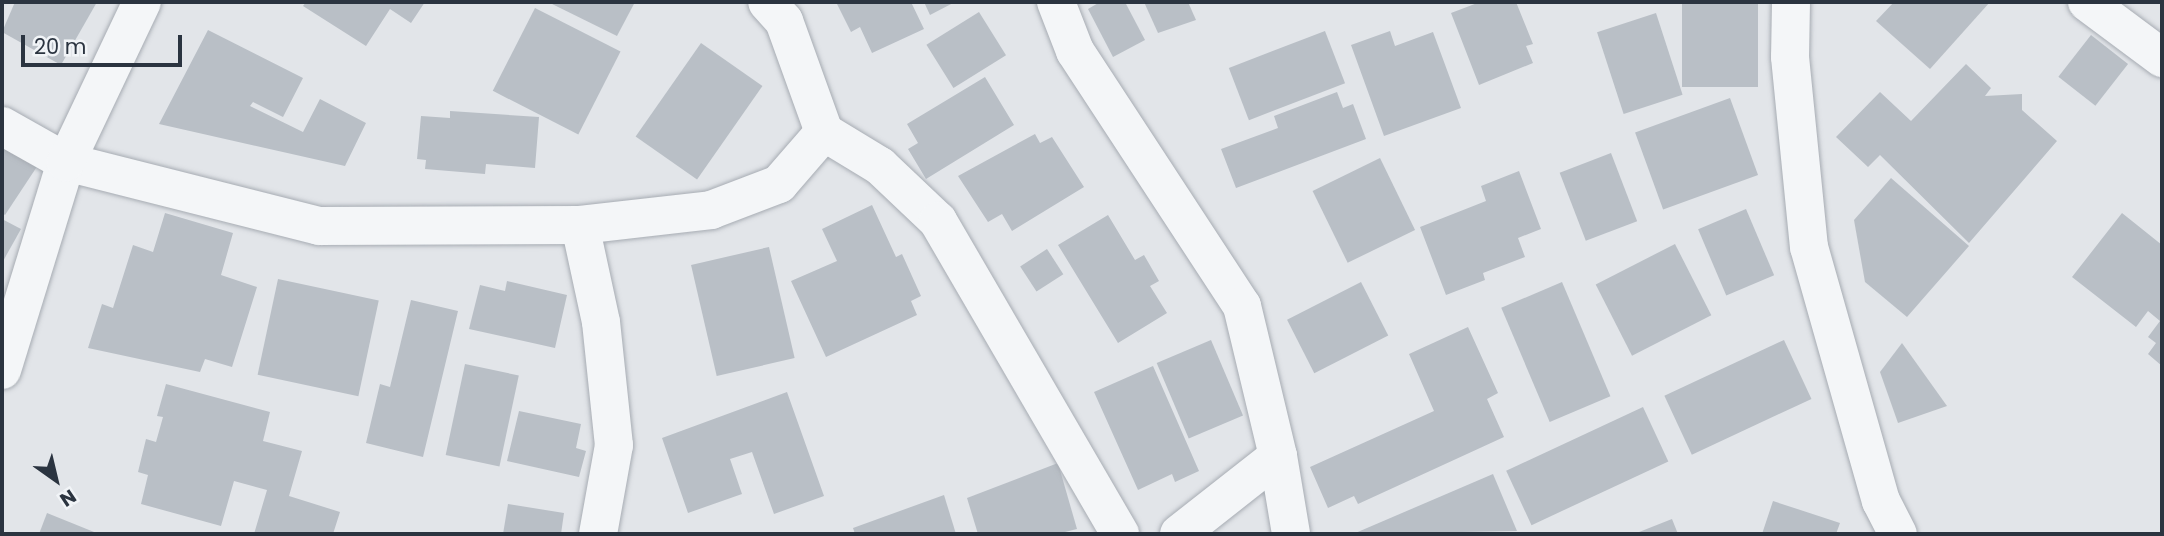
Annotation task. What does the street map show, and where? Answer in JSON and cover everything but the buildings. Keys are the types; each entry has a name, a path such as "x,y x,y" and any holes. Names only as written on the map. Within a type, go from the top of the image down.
{"street":[{"path":"2,370 66,162 142,2"},
{"path":"767,2 784,21 824,132 880,166 938,221 1120,534"},
{"path":"1056,2 1075,51 1242,306 1278,456 1291,534"},
{"path":"1791,2 1790,57 1809,247 1881,501 1898,534"},
{"path":"2087,2 2162,58"},
{"path":"2,125 66,162 319,226 580,225 711,210 779,184 824,132"},
{"path":"580,225 601,322 614,445 598,534"},
{"path":"1179,534 1278,456"}]}
